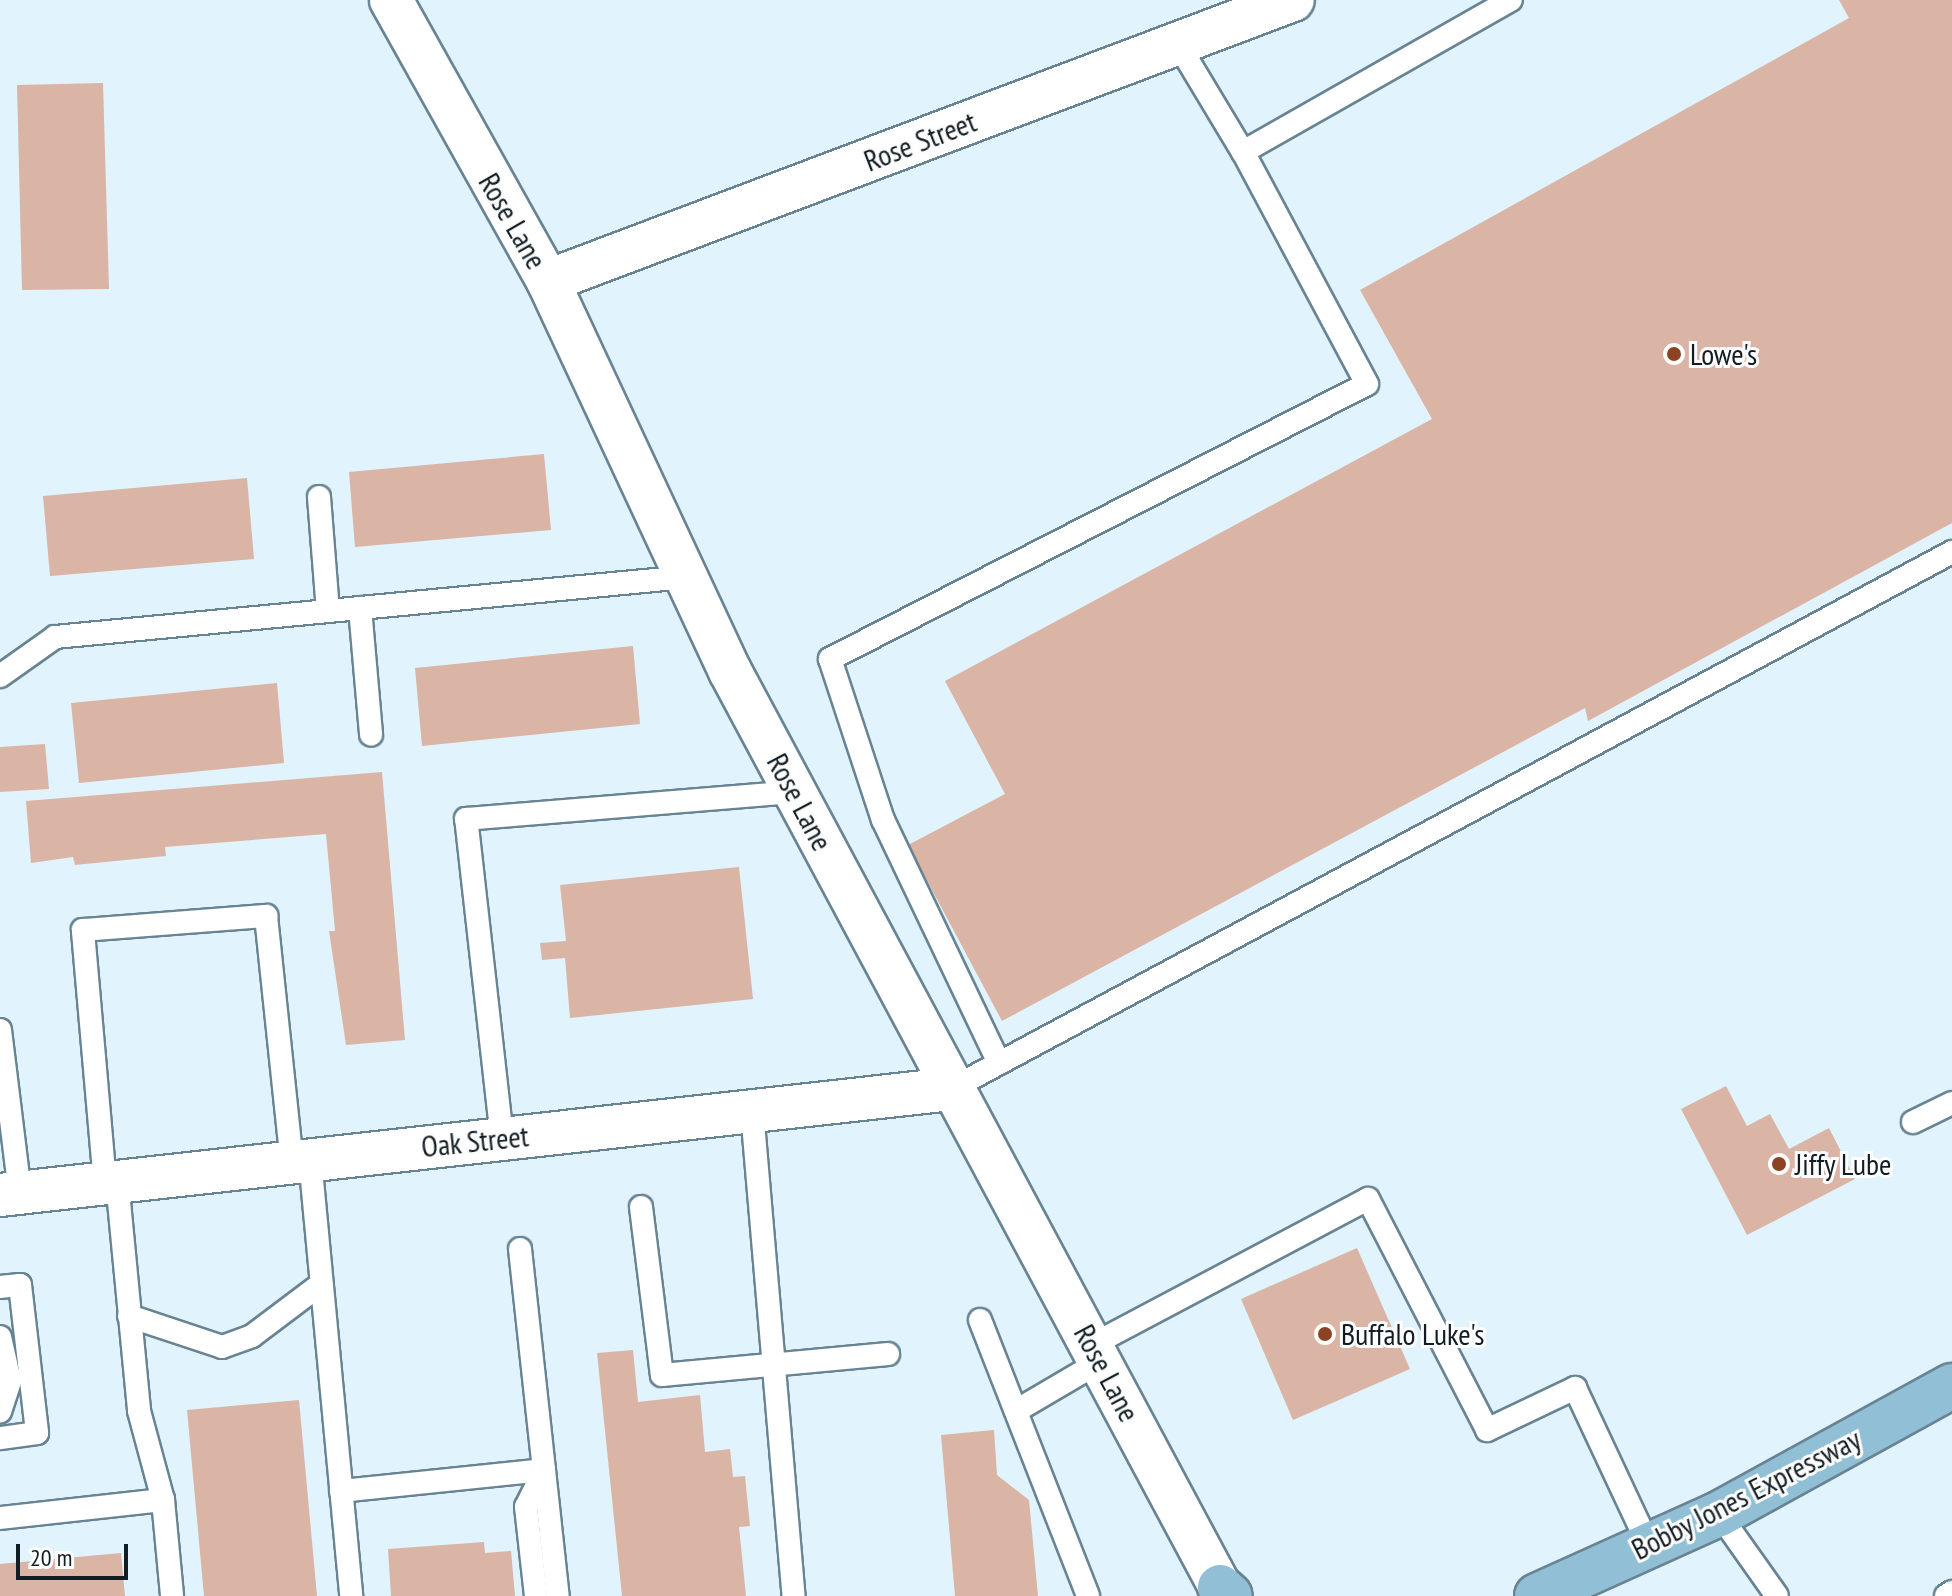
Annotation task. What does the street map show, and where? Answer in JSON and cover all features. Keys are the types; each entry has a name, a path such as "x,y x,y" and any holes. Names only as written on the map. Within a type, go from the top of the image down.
{"main road":[{"name":"Bobby Jones Expressway","path":"1537,1596 1719,1514 1952,1386"}],"street":[{"name":"Rose Lane","path":"391,0 548,281 686,577 794,792 951,1089 1225,1593"},
{"name":"Rose Street","path":"548,281 1293,0"},
{"name":"Oak Street","path":"10,1194 951,1089"}],"lane":[{"path":"1243,152 1511,0"},
{"path":"999,1063 883,820 830,659 1367,384 1243,152 1178,44"},
{"path":"319,497 328,611"},
{"path":"951,1089 1952,552"},
{"path":"0,676 55,637 686,577"},
{"path":"360,608 371,735"},
{"path":"502,1138 466,819 794,792"},
{"path":"172,1596 163,1500 139,1411 83,930 266,916 321,1284 351,1596"},
{"path":"0,1030 10,1194"},
{"path":"1913,1122 1952,1103"},
{"path":"752,1111 794,1596"},
{"path":"1016,1411 1097,1353 1368,1199 1487,1430 1575,1388 1648,1544"},
{"path":"641,1207 662,1375 775,1367 888,1354"},
{"path":"520,1249 558,1596"},
{"path":"129,1316 222,1347 252,1336 321,1284"},
{"path":"0,1287 20,1285 37,1433 0,1438"},
{"path":"980,1320 1088,1596"},
{"path":"0,1337 10,1381 0,1411"},
{"path":"341,1491 544,1470"},
{"path":"536,1596 526,1507 544,1470"},
{"path":"0,1518 163,1500"},
{"path":"1719,1514 1777,1596"},
{"path":"1946,1596 1952,1592"}],"building":[{"path":"1839,0 1952,0 1952,523 1588,721 1585,708 1002,1021 908,845 1005,794 945,681 1432,419 1360,290 1849,18"},
{"path":"103,83 109,289 22,290 17,85"},
{"path":"544,454 551,530 355,547 349,472"},
{"path":"247,478 254,559 50,576 43,496"},
{"path":"633,646 640,724 422,746 415,668"},
{"path":"277,683 284,763 79,783 71,703"},
{"path":"45,744 49,789 0,792 0,747"},
{"path":"382,772 405,1040 346,1045 329,931 335,931 326,834 165,847 166,856 75,865 73,857 31,863 26,801"},
{"path":"739,867 753,999 570,1018 565,958 542,960 540,943 566,941 560,885"},
{"name":"Jiffy Lube","path":"1726,1086 1747,1126 1770,1114 1789,1149 1829,1128 1855,1179 1747,1235 1681,1109"},
{"name":"Buffalo Luke's","path":"1357,1248 1410,1369 1293,1420 1241,1299"},
{"path":"633,1350 638,1402 700,1395 705,1452 730,1449 733,1477 745,1476 750,1526 739,1527 746,1596 622,1596 597,1353"},
{"path":"299,1400 317,1596 204,1596 187,1410"},
{"path":"994,1430 997,1475 1029,1500 1038,1596 955,1596 941,1435"},
{"path":"484,1542 485,1553 511,1551 515,1596 391,1596 388,1549"},
{"path":"121,1553 125,1596 0,1596 0,1564"}],"place":[{"name":"Lowe's","path":"1674,354"},
{"name":"Jiffy Lube","path":"1779,1164"},
{"name":"Buffalo Luke's","path":"1325,1334"}]}
